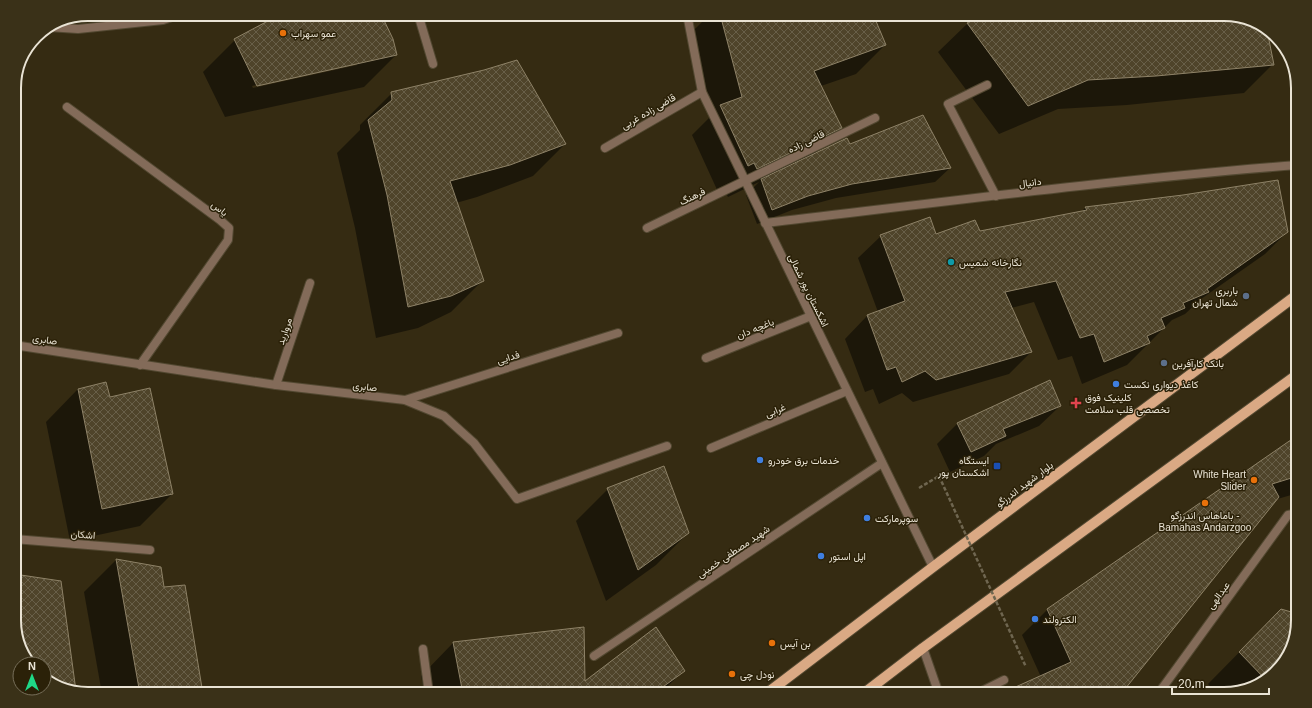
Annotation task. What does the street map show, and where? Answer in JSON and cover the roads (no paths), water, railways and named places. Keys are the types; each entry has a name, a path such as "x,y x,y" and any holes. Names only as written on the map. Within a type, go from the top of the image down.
{"main road":[{"name":"بلوار شهید اندرزگو","path":"775,687 1291,299"},
{"path":"872,687 923,648 1291,379"}],"street":[{"path":"59,28 78,29 154,21"},
{"path":"420,21 433,64"},
{"name":"اشکستان پور شمالی","path":"688,21 702,92 933,567"},
{"path":"987,85 948,104 996,196"},
{"name":"قاضی زاده غربی","path":"605,148 702,92"},
{"name":"یاس","path":"66,107 229,228 228,240 140,365"},
{"name":"قاضی زاده","path":"745,181 875,118"},
{"name":"دانیال","path":"766,223 1220,171 1291,166"},
{"name":"فرهنگ","path":"647,228 745,181"},
{"name":"مروارید","path":"276,385 310,283"},
{"name":"باغچه دان","path":"706,358 810,316"},
{"name":"فدایی","path":"405,400 618,333"},
{"name":"صابری","path":"21,346 276,385 405,400 444,416 474,443 517,498 667,446"},
{"name":"غرابی","path":"711,448 847,391"},
{"name":"شهید مصطفی خمینی","path":"594,656 882,463"},
{"name":"عبدالهی","path":"1163,687 1288,515 1291,514"},
{"name":"اشکان","path":"21,540 150,550"},
{"path":"923,648 937,687"},
{"path":"423,649 428,687"},
{"path":"990,687 1004,680"}],"place":[{"name":"عمو سهراب","path":"283,33"},
{"name":"نگارخانه شمیس","path":"951,262"},
{"name":"باربری شمال تهران","path":"1246,296"},
{"name":"بانک کارآفرین","path":"1164,363"},
{"name":"کاغذ دیواری نکست","path":"1116,384"},
{"name":"کلینیک فوق تخصصی قلب سلامت","path":"1076,403"},
{"name":"خدمات برق خودرو","path":"760,460"},
{"name":"ایستگاه اشکستان پور","path":"997,466"},
{"name":"White Heart Slider","path":"1254,480"},
{"name":"باماهاس اندرزگو - Bamahas Andarzgoo","path":"1205,503"},
{"name":"سوپرمارکت","path":"867,518"},
{"name":"اپل استور","path":"821,556"},
{"name":"الکترولند","path":"1035,619"},
{"name":"بن آیس","path":"772,643"},
{"name":"نودل چی","path":"732,674"}]}
